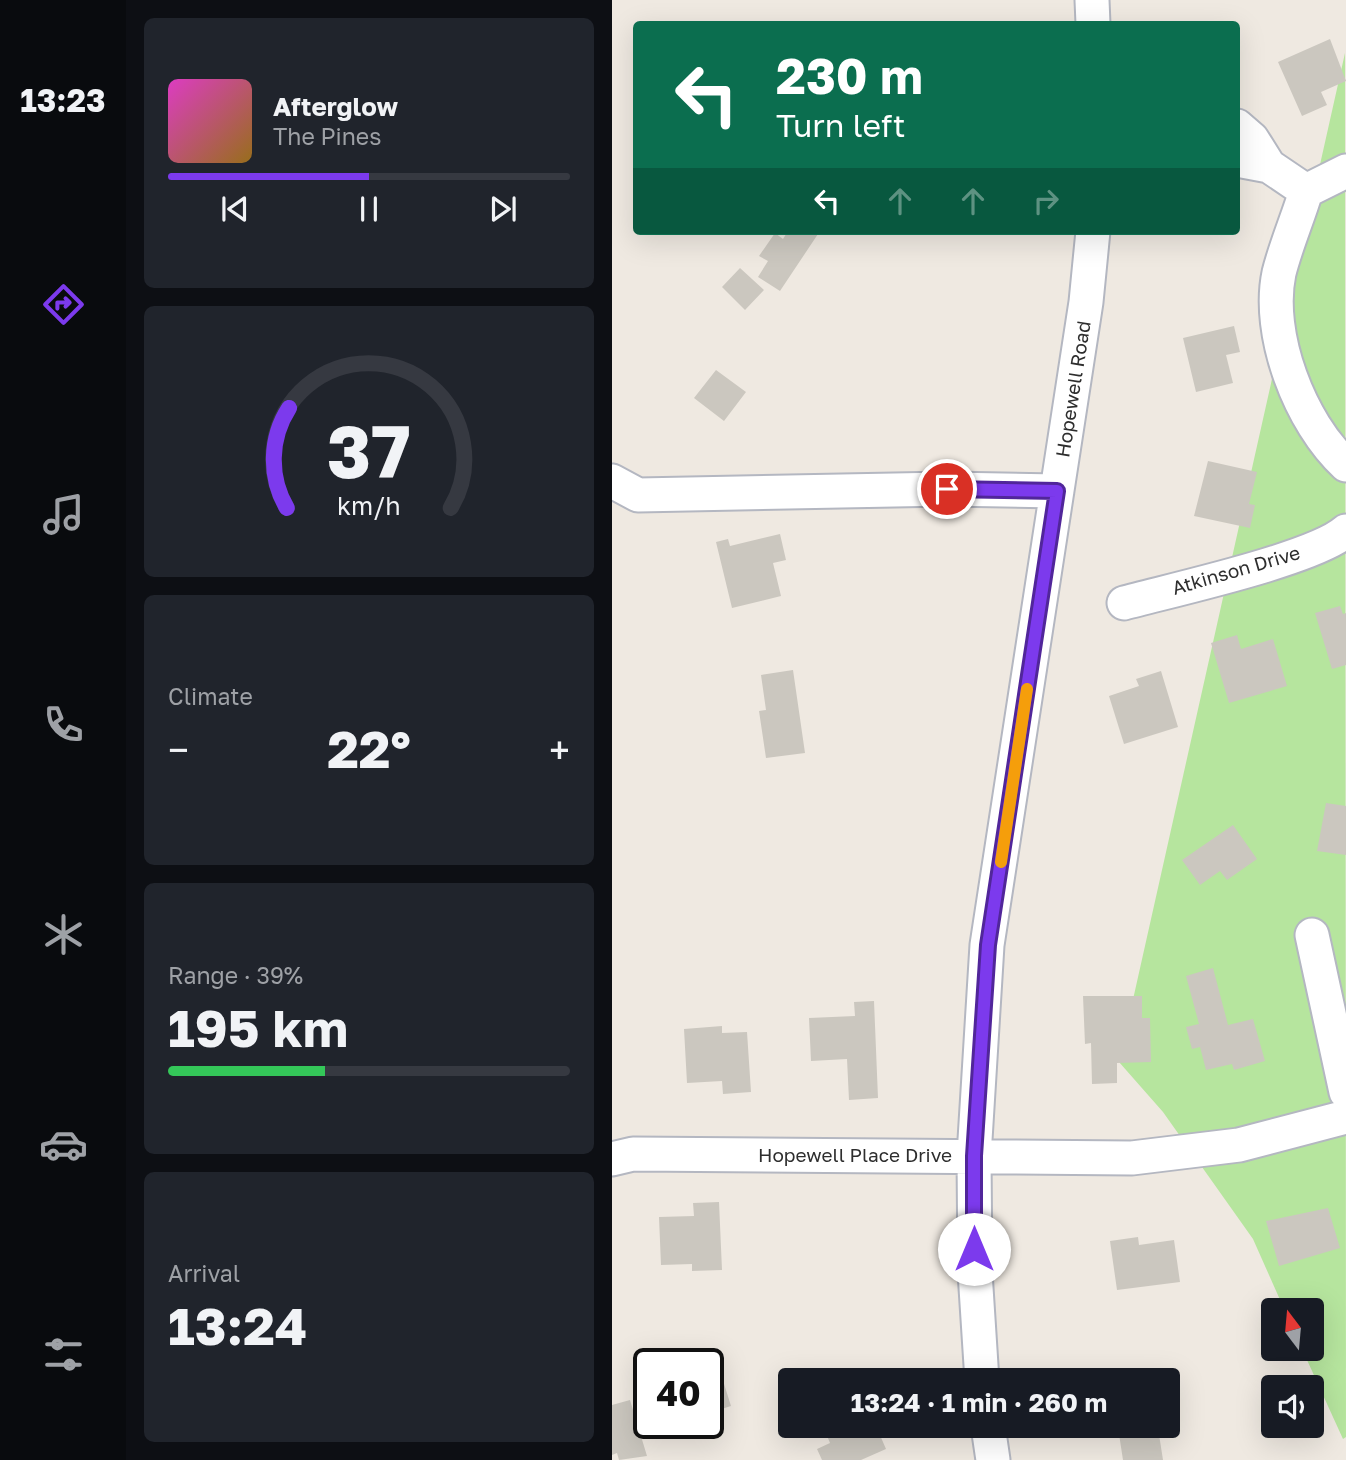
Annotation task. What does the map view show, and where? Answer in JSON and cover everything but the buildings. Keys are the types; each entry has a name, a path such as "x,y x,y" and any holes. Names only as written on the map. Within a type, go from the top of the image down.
{"street":[{"path":"1092,0 1093,21"},
{"path":"1240,129 1252,139 1269,166"},
{"path":"1240,161 1269,166 1306,191"},
{"path":"1345,171 1306,191 1279,275 1276,306 1287,367 1299,397 1313,427 1345,464"},
{"name":"Hopewell Road","path":"981,1368 975,1298 974,1156 988,945 1086,302 1093,235"},
{"path":"612,481 638,495 947,489 1057,491"},
{"name":"Atkinson Drive","path":"1124,603 1288,557 1338,538 1345,531"},
{"path":"1312,935 1345,1092"},
{"name":"Hopewell Place Drive","path":"612,1159 633,1154 1132,1158 1240,1145 1345,1117"},
{"path":"990,1438 993,1460"}],"green space":[{"path":"1345,53 1346,1437 1343,1439 1324,1397 1324,1375 1314,1375 1308,1362 1324,1362 1324,1298 1279,1298 1253,1239 1163,1112 1119,1062"}],"slow traffic":[{"path":"1001,862 1027,689"}],"route":[{"path":"947,489 1057,491 988,945 974,1156 974,1249"}]}
